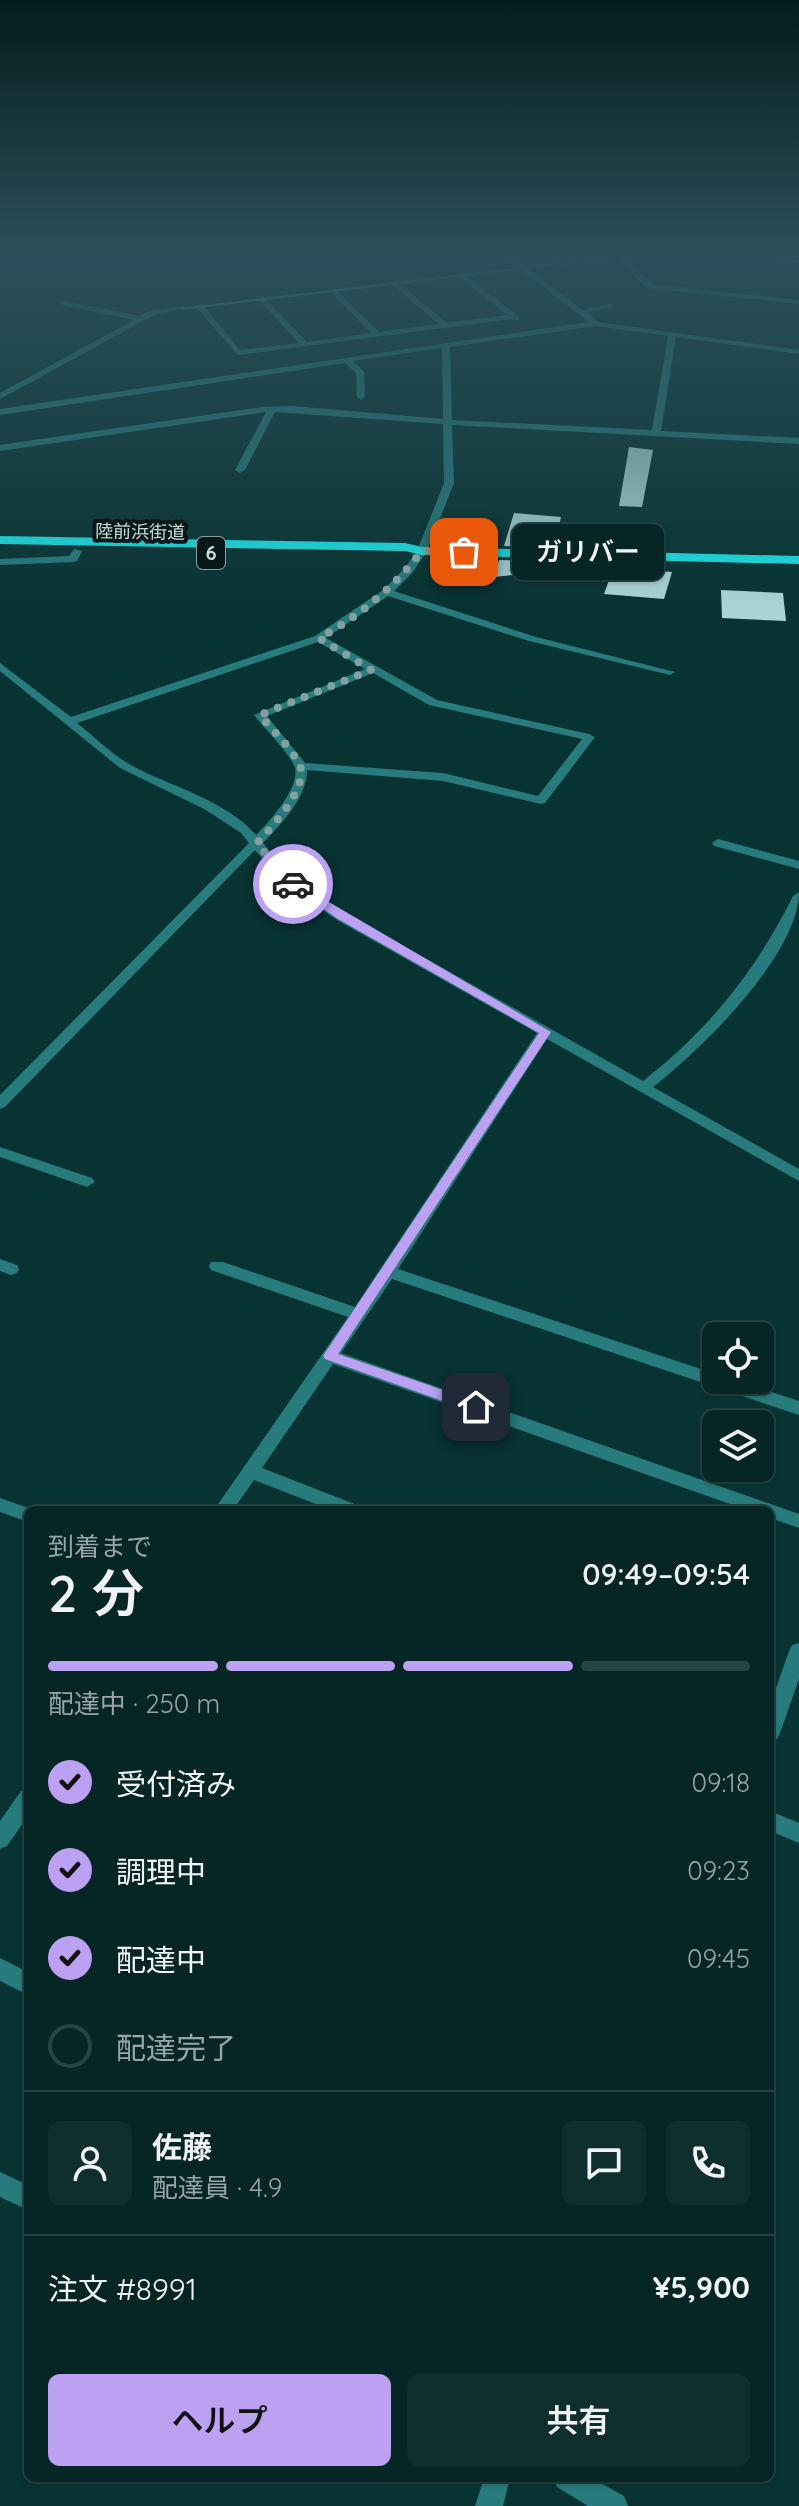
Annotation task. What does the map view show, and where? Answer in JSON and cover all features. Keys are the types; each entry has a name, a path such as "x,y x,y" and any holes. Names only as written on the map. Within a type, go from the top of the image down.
{"highway":[{"name":"陸前浜街道","path":"0,540 392,547 422,551 799,560"},
{"name":"陸前浜街道","path":"0,550 404,556 422,551"}],"street":[{"path":"0,396 39,375"},
{"path":"0,412 247,375"},
{"path":"360,375 361,397"},
{"path":"68,722 319,638 387,592 422,551 449,483 446,375"},
{"path":"656,435 666,375"},
{"path":"0,448 272,410 656,435 799,441"},
{"path":"240,470 272,410"},
{"path":"0,562 73,559 77,551"},
{"path":"387,592 533,639 670,672"},
{"path":"301,766 443,777 541,800 589,737 433,703 319,638"},
{"path":"0,667 124,766 210,807 245,830 286,879 342,917 799,1176"},
{"path":"0,1104 283,815 301,778 301,766 260,715 371,670"},
{"path":"718,843 799,865"},
{"path":"643,1088 676,1063 734,1007 787,923 799,896"},
{"path":"226,1506 388,1272 545,1032"},
{"path":"0,1152 87,1182"},
{"path":"217,1266 359,1314"},
{"path":"388,1272 799,1408"},
{"path":"330,1356 758,1506"},
{"path":"251,1471 341,1506"},
{"path":"0,1505 24,1514"},
{"path":"774,1512 799,1521"},
{"path":"774,1722 799,1651"},
{"path":"0,1839 24,1804"},
{"path":"774,1823 799,1833"},
{"path":"0,1969 24,1982"},
{"path":"0,2184 24,2196"},
{"path":"489,2506 496,2482"},
{"path":"573,2482 614,2506"}],"building":[{"path":"629,447 653,450 642,507 619,506"},
{"path":"514,513 561,517 556,540 537,539 536,547 504,546"},
{"path":"499,560 533,561 531,573 494,577"},
{"path":"614,566 672,572 664,599 604,594"},
{"path":"721,590 783,593 786,621 722,618"}],"way so far":[{"path":"293,884 257,843 283,815 301,778 301,766 260,715 371,670 319,638 387,592 422,551 464,552"}],"place":[{"name":"ガリバー","path":"464,552"}],"route":[{"path":"293,884 342,917 545,1032 330,1356 476,1407"}]}
